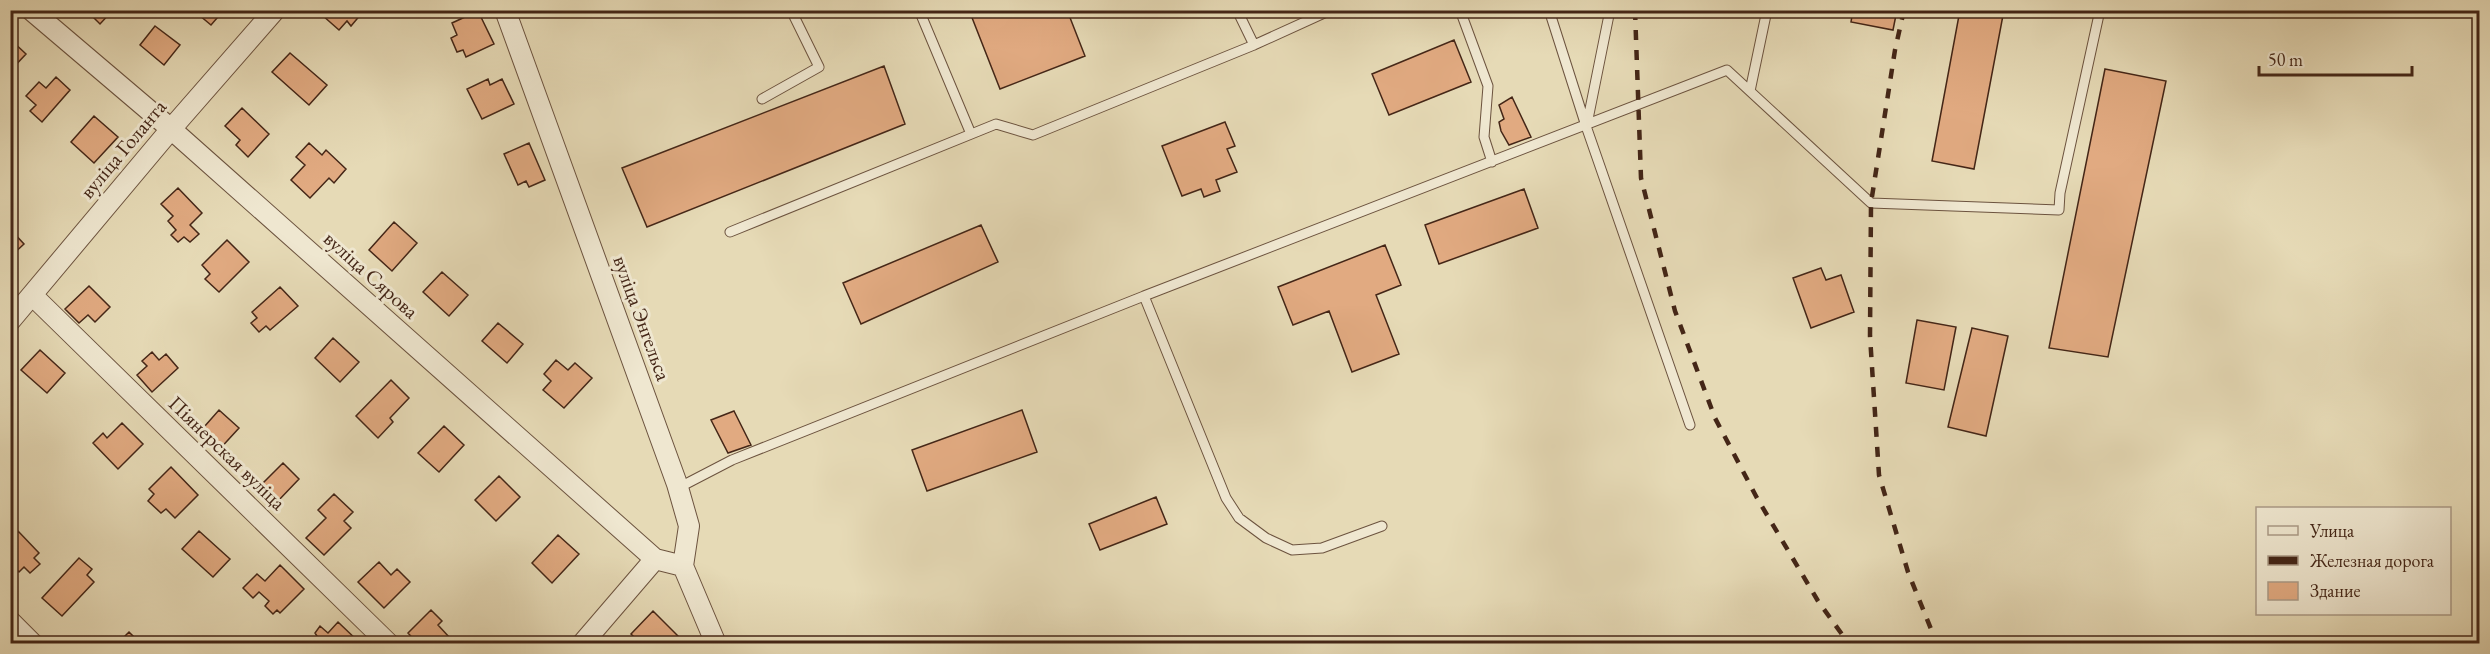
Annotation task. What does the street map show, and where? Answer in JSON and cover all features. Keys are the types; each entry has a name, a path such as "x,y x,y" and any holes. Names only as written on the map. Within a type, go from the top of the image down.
{"street":[{"name":"вуліца Сярова","path":"31,10 171,129 655,559 683,566"},
{"name":"вуліца Голанта","path":"10,321 171,129 275,10"},
{"name":"вуліца Энгельса","path":"505,10 678,488 689,526 683,566"},
{"name":"Піянерская вуліца","path":"33,296 388,644"},
{"path":"582,644 655,559"},
{"path":"683,566 716,644"},
{"path":"10,621 33,644"}],"lane":[{"path":"762,99 819,66 791,10"},
{"path":"919,10 971,134"},
{"path":"1237,10 1254,45"},
{"path":"730,231 996,124 1033,135 1254,45 1331,10"},
{"path":"1460,10 1488,86 1484,138 1492,162"},
{"path":"1549,10 1586,126 1690,424"},
{"path":"1586,126 1610,10"},
{"path":"1750,92 1767,10"},
{"path":"678,488 732,460 1144,296 1727,70 1871,203 2059,210 2060,193 2100,10"},
{"path":"1144,296 1226,498 1239,519 1266,538 1292,550 1322,548 1382,526"}],"building":[{"path":"86,10 113,10 100,24"},
{"path":"193,10 224,10 211,25"},
{"path":"327,10 360,10 362,13 351,26 347,21 339,30 322,15"},
{"path":"969,10 1067,10 1085,56 1000,89"},
{"path":"1853,10 1897,10 1893,30 1851,22"},
{"path":"1960,10 2004,10 1974,169 1932,161"},
{"path":"478,11 494,44 466,57 463,50 457,52 451,38 457,35 452,23"},
{"path":"155,26 180,45 164,65 140,45"},
{"path":"10,39 26,54 10,71"},
{"path":"1454,40 1471,82 1389,115 1372,74"},
{"path":"290,53 327,85 309,105 272,72"},
{"path":"884,66 905,124 647,227 622,168"},
{"path":"2105,69 2166,81 2108,357 2049,348"},
{"path":"56,77 70,90 42,122 30,111 36,105 26,96 39,82 46,88"},
{"path":"488,79 490,85 502,79 514,104 482,119 467,89"},
{"path":"1512,97 1531,137 1509,145 1501,131 1499,122 1504,119 1499,105"},
{"path":"242,108 269,134 248,157 236,145 240,140 225,126"},
{"path":"94,116 118,137 94,163 71,142"},
{"path":"1225,122 1235,146 1227,149 1237,172 1216,180 1220,191 1204,197 1201,189 1182,196 1162,146"},
{"path":"309,143 322,155 326,150 346,169 334,183 329,178 310,198 291,180 305,165 296,157"},
{"path":"529,143 545,180 529,187 526,181 518,185 504,154"},
{"path":"178,188 202,213 190,225 199,234 190,242 184,237 178,242 171,235 176,230 168,221 173,216 161,204"},
{"path":"1524,189 1538,228 1439,264 1425,225"},
{"path":"10,219 17,227 12,231 24,244 10,257"},
{"path":"394,222 417,243 392,271 369,250"},
{"path":"981,225 998,262 861,324 843,283"},
{"path":"227,240 249,262 219,292 205,279 210,274 202,265"},
{"path":"1385,245 1401,285 1376,295 1399,354 1352,372 1329,311 1293,325 1278,287"},
{"path":"1821,268 1826,280 1841,275 1854,312 1811,328 1793,278"},
{"path":"442,272 468,295 449,316 423,292"},
{"path":"89,286 110,307 95,322 88,315 79,323 65,309"},
{"path":"280,287 298,306 270,330 266,326 259,332 251,323 257,318 252,312"},
{"path":"1917,320 1956,327 1944,390 1906,383"},
{"path":"498,323 523,344 507,363 482,341"},
{"path":"1972,328 2008,336 1986,436 1948,427"},
{"path":"333,338 359,362 340,382 315,358"},
{"path":"40,350 65,373 47,393 21,370"},
{"path":"152,352 159,360 166,354 178,368 152,392 137,375 147,366 142,361"},
{"path":"556,360 568,370 575,363 592,378 564,408 543,390 551,381 544,374"},
{"path":"391,380 409,398 390,418 393,422 378,438 356,416"},
{"path":"219,410 239,428 217,452 197,435"},
{"path":"1022,410 1037,452 927,491 912,450"},
{"path":"734,411 751,445 728,453 711,420"},
{"path":"122,423 143,444 118,469 93,443 103,433 107,438"},
{"path":"444,426 464,445 439,472 418,453"},
{"path":"283,463 299,479 278,501 261,485"},
{"path":"171,467 198,495 175,518 166,509 161,513 148,501 154,494 149,489"},
{"path":"499,476 520,497 496,521 475,500"},
{"path":"334,494 353,512 344,521 351,528 324,555 306,538 326,518 318,510"},
{"path":"1156,497 1167,524 1100,550 1089,524"},
{"path":"18,531 39,553 34,558 40,564 30,573 24,567 19,572 10,563 10,539"},
{"path":"199,531 230,559 213,577 182,549"},
{"path":"558,535 579,554 552,583 532,563"},
{"path":"79,558 92,569 87,575 94,582 62,616 42,598"},
{"path":"379,562 391,575 397,569 410,582 384,608 358,582"},
{"path":"280,565 304,589 280,613 277,610 273,614 265,606 269,601 259,592 253,598 243,588 257,574 265,581"},
{"path":"431,610 442,621 438,625 450,638 445,644 418,644 408,633"},
{"path":"653,611 678,636 671,644 641,644 631,634"},
{"path":"338,622 361,644 322,644 315,633 320,626 328,633"},
{"path":"129,632 141,644 117,644"}],"railway":[{"path":"1635,10 1641,178 1675,311 1715,418 1757,498 1818,601 1849,644"},
{"path":"1904,10 1895,50 1871,203 1870,336 1879,475 1908,572 1937,644"}]}
